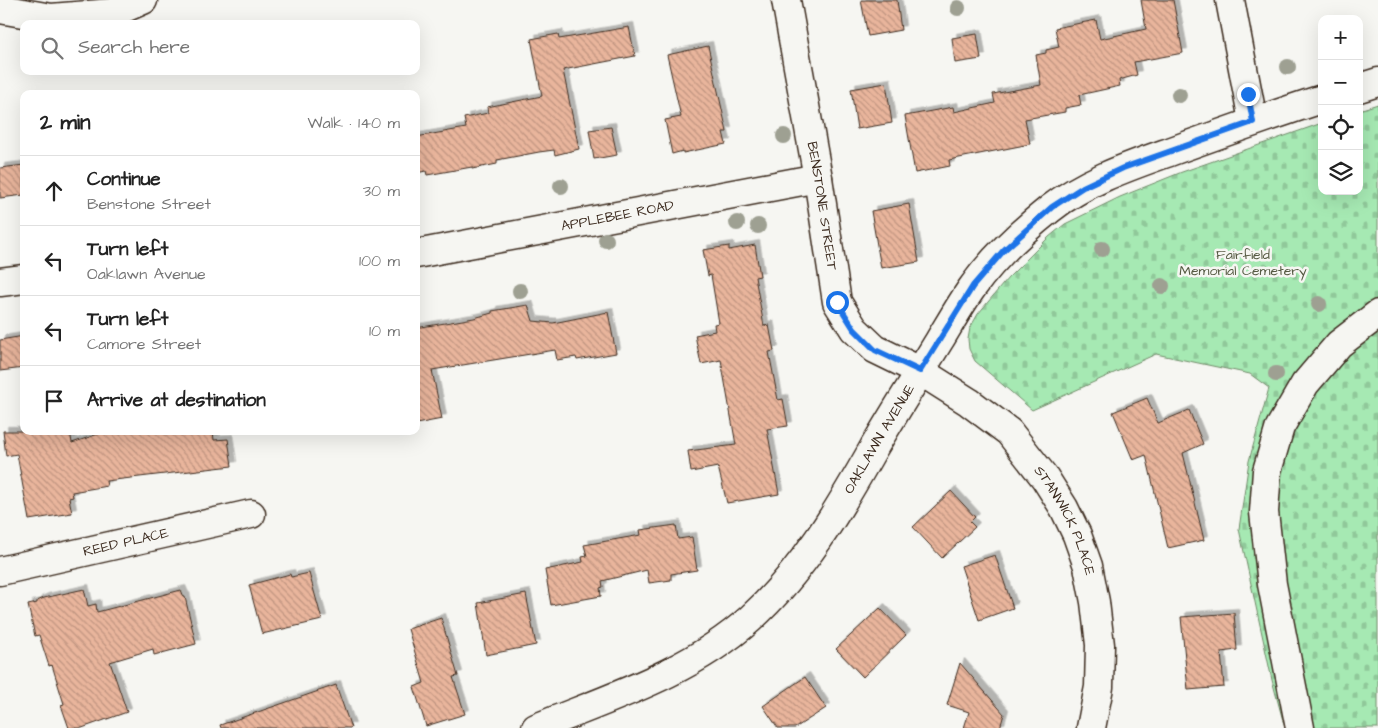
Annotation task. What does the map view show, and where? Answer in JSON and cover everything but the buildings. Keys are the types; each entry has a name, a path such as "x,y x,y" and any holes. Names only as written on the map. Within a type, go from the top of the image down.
{"street":[{"path":"0,9 51,18 113,13 143,0"},
{"name":"BENSTONE STREET","path":"786,0 818,178 837,302 854,329 875,350 920,371"},
{"path":"1230,0 1253,122"},
{"path":"1363,87 1378,82"},
{"name":"OAKLAWN AVENUE","path":"536,728 652,680 691,660 718,644 750,619 787,582 821,537 973,286 1004,250 1052,207 1083,187 1123,168 1318,101"},
{"name":"APPLEBEE ROAD","path":"420,253 818,178"},
{"path":"0,282 20,280"},
{"path":"1300,728 1272,584 1264,512 1267,471 1280,427 1304,384 1339,344 1378,314"},
{"name":"STANWICK PLACE","path":"920,371 969,402 1009,432 1045,478 1064,508 1077,535 1088,566 1100,644 1099,688 1091,728"},
{"name":"REED PLACE","path":"0,571 251,514"}],"green space":[{"name":"Fairfield Memorial Cemetery","path":"1378,104 1378,728 1285,728 1272,680 1239,529 1249,461 1269,388 1250,374 1156,354 1032,410 975,361 969,349 968,339 970,328 978,314 1008,278 1049,237 1065,224 1120,197 1182,172 1318,124 1318,195 1363,195 1363,109"}],"route":[{"path":"837,302 854,329 875,350 920,371 973,286 1004,250 1052,207 1083,187 1123,168 1253,122 1248,94"}]}
